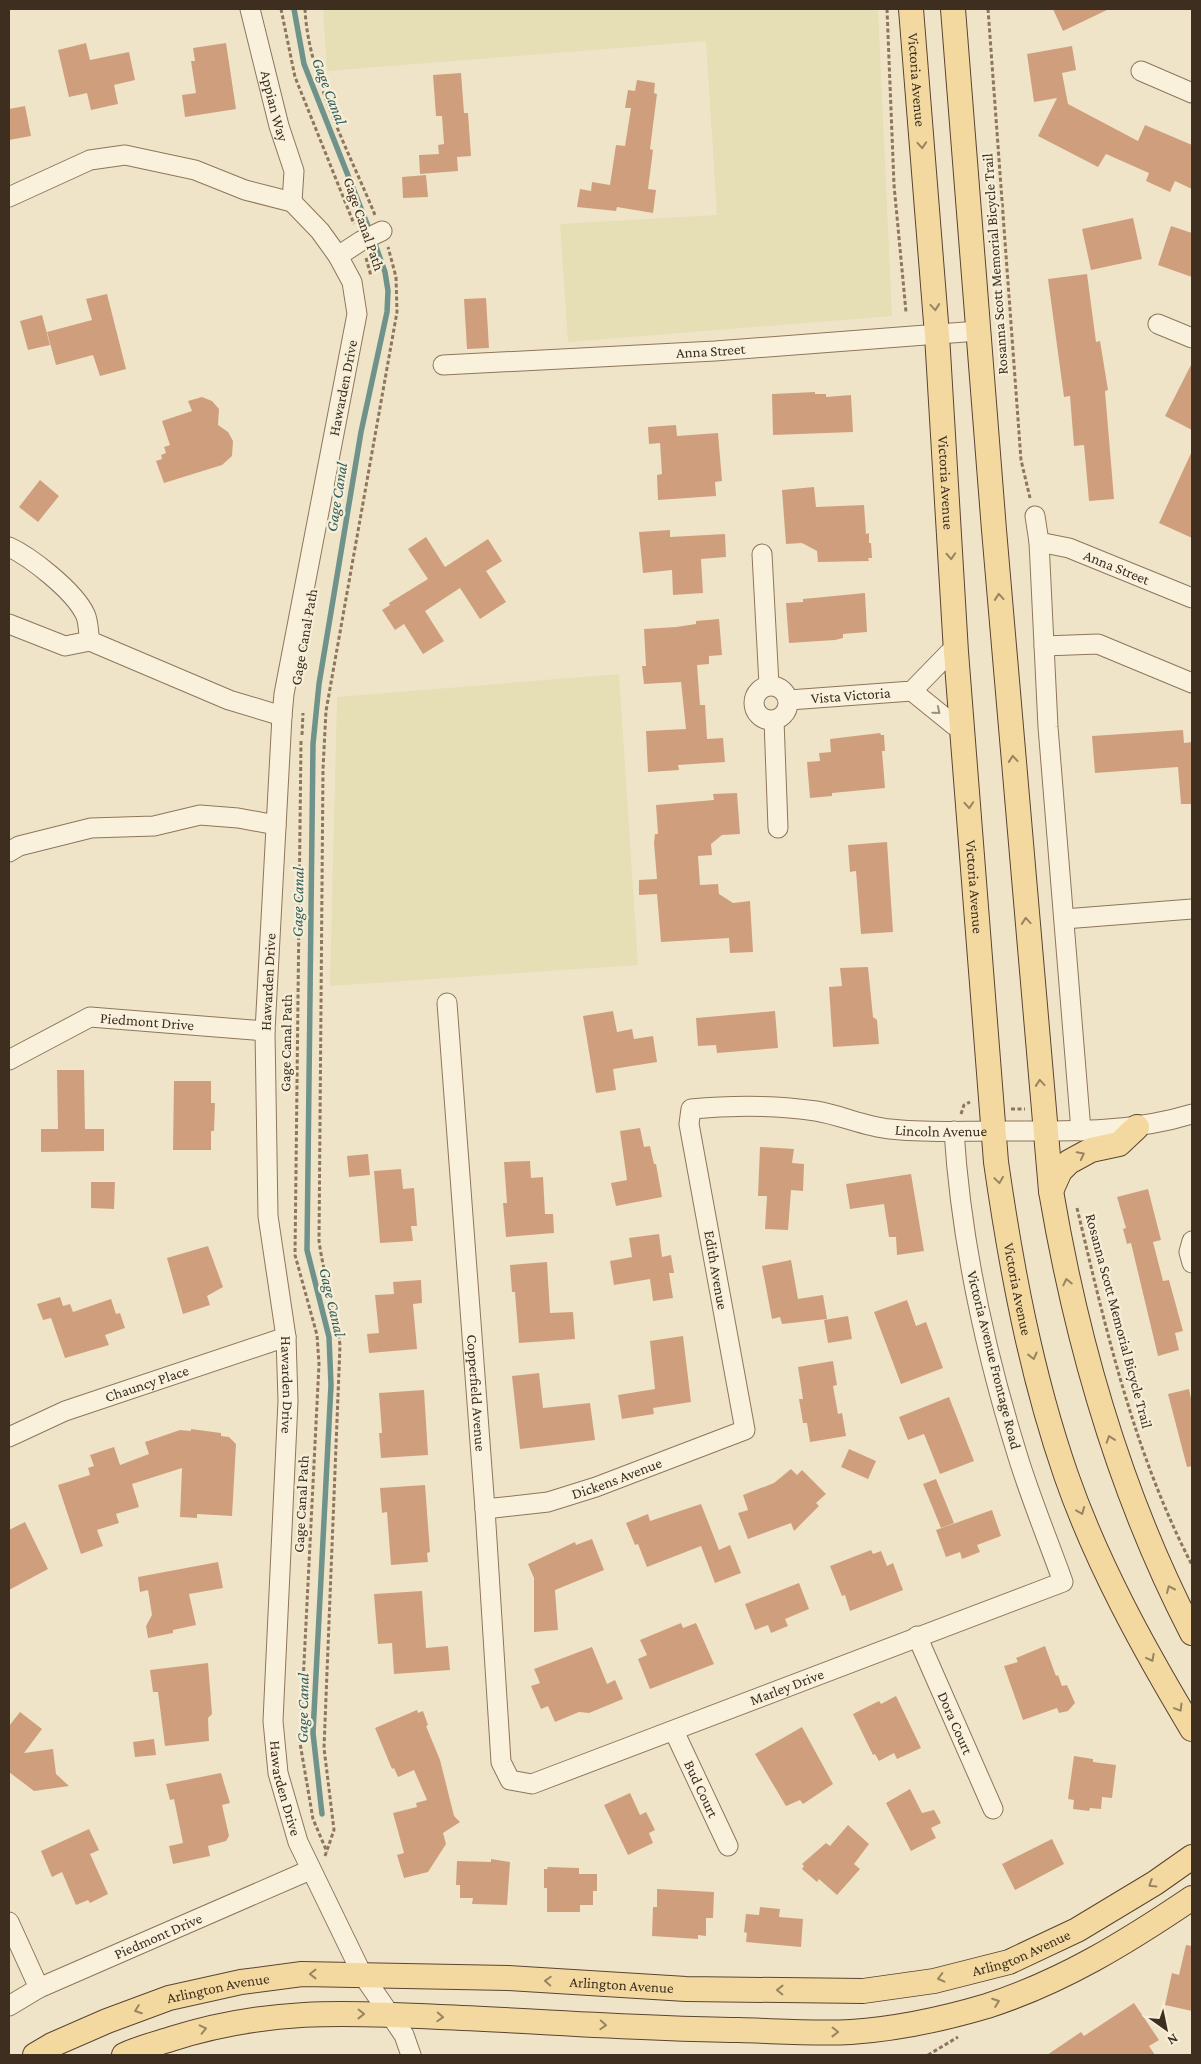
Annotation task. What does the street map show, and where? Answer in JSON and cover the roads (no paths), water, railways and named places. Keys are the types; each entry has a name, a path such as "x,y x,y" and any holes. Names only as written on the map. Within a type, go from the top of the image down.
{"main road":[{"name":"Victoria Avenue","path":"912,9 937,336 956,652 994,1131 1006,1233 1021,1311 1050,1424 1066,1476 1117,1592 1166,1686 1192,1729"},
{"path":"953,9 1043,1121 1051,1191 1066,1276 1084,1354 1108,1435 1135,1509 1192,1633"},
{"path":"1051,1191 1060,1171 1069,1162 1091,1150 1119,1144 1137,1127"},
{"name":"Arlington Avenue","path":"35,2055 52,2045 107,2021 169,1998 241,1982 302,1974 508,1978 686,1989 863,1991 934,1980 1008,1962 1077,1930 1155,1883 1192,1857"},
{"path":"124,2055 196,2031 243,2020 303,2013 392,2014 667,2029 850,2032 909,2024 987,2006 1039,1987 1092,1961 1138,1934 1192,1898"}],"street":[{"name":"Appian Way","path":"250,9 279,126 294,171 292,202"},
{"path":"1141,71 1192,93"},
{"path":"9,197 90,160 125,155 195,170 245,190 292,202"},
{"name":"Hawarden Drive","path":"292,202 320,230 338,256 352,282 357,314 284,694 282,716 265,1031 268,1216 286,1337 288,1401 273,1721 278,1773 295,1833 310,1870 362,1974 392,2014 404,2035 411,2055"},
{"path":"338,256 369,237"},
{"path":"1158,324 1192,338"},
{"name":"Anna Street","path":"443,365 937,336 978,331"},
{"path":"1034,516 1039,542 1044,646 1081,1131"},
{"name":"Anna Street","path":"1039,542 1069,548 1192,598"},
{"path":"9,547 19,552 61,584 85,614 90,641"},
{"path":"762,554 769,685"},
{"path":"9,624 64,646 90,641 229,700 282,716"},
{"path":"1044,646 1098,644 1192,683"},
{"name":"Vista Victoria","path":"789,700 912,691 949,653 956,652"},
{"path":"769,685 782,688 789,700 786,713 774,720 761,717 754,705 757,692 769,685"},
{"name":"Vista Victoria","path":"912,691 954,725 963,727"},
{"path":"774,720 778,828"},
{"path":"9,852 20,846 91,828 154,826 200,815 238,818 276,825"},
{"path":"1064,919 1192,909"},
{"name":"Copperfield Avenue","path":"447,1003 485,1509 501,1762 510,1780"},
{"name":"Piedmont Drive","path":"9,1060 90,1018 265,1031"},
{"name":"Lincoln Avenue","path":"691,1109 774,1106 818,1111 889,1129 954,1132 994,1131 1043,1121 1081,1131 1137,1127 1192,1114"},
{"name":"Edith Avenue","path":"691,1109 689,1124 745,1430"},
{"name":"Victoria Avenue Frontage Road","path":"954,1132 965,1241 982,1321 1018,1458 1063,1582"},
{"path":"1192,1241 1189,1252 1192,1263"},
{"name":"Chauncy Place","path":"9,1436 65,1411 286,1337"},
{"name":"Dickens Avenue","path":"485,1509 548,1502 588,1490 745,1430"},
{"name":"Marley Drive","path":"510,1780 532,1784 674,1732 917,1636 1063,1582"},
{"name":"Dora Court","path":"917,1636 993,1809"},
{"name":"Bud Court","path":"674,1732 728,1846"},
{"name":"Piedmont Drive","path":"9,2006 40,1988 310,1870"},
{"path":"9,1922 40,1988"}],"waterway":[{"name":"Gage Canal","path":"294,9 304,64 375,244 385,272 388,291 387,312 361,432 319,684 313,744 307,1250 329,1337 331,1385 313,1733 322,1814"}]}
